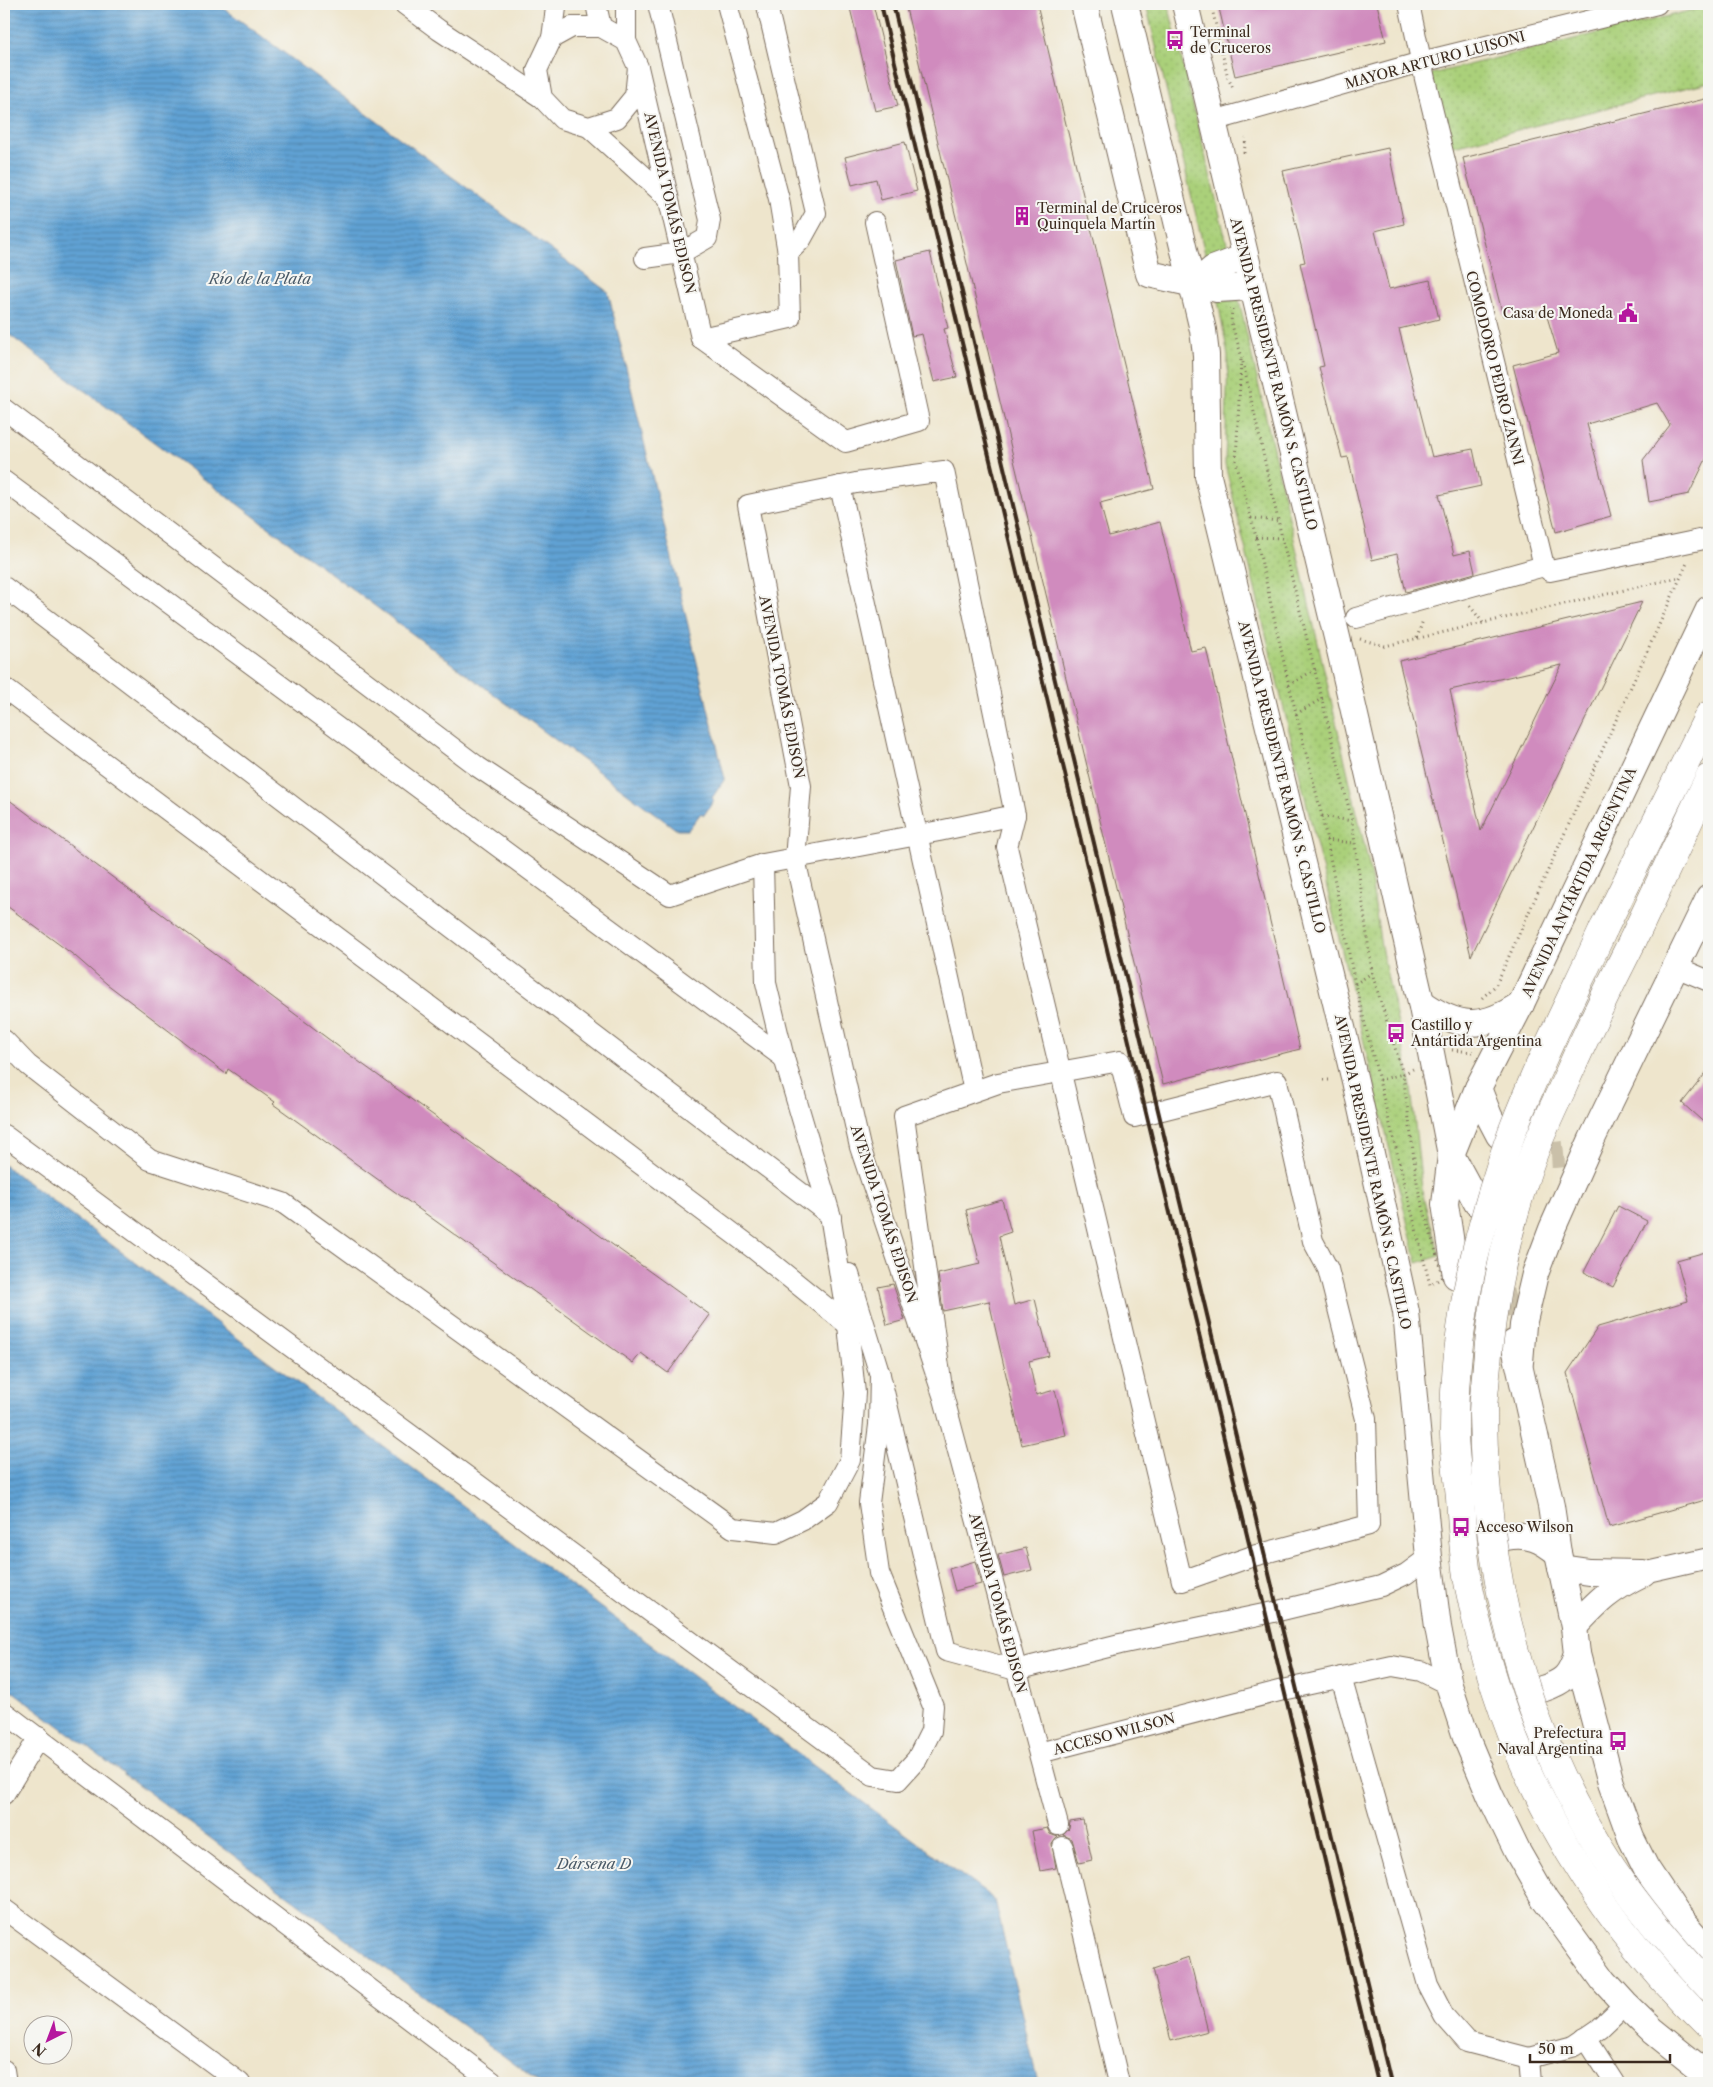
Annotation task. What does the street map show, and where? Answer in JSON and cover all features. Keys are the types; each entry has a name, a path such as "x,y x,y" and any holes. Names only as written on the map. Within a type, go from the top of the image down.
{"highway":[{"path":"1665,806 1709,692"},
{"path":"1709,716 1603,930 1516,1123 1498,1172 1477,1248 1466,1299 1458,1359 1454,1432 1463,1544 1478,1628 1514,1742 1551,1823 1598,1898 1621,1930 1667,1985 1709,2027"},
{"path":"1709,778 1632,942 1591,1023 1539,1139 1525,1177 1506,1249 1489,1340 1483,1414 1489,1511 1494,1555 1509,1633 1519,1670 1535,1716 1581,1816 1612,1868 1656,1927 1709,1987"}],"main road":[{"path":"1084,4 1149,274 1217,289 1252,287"},
{"name":"AVENIDA PRESIDENTE RAMÓN S. CASTILLO","path":"1125,4 1194,285 1203,330 1206,355 1208,476 1330,977 1406,1312 1429,1558 1438,1627 1450,1685 1467,1740 1490,1795 1517,1851 1545,1900 1604,1981 1625,2004 1654,2031 1709,2076"},
{"name":"AVENIDA PRESIDENTE RAMÓN S. CASTILLO","path":"1184,4 1339,646 1421,1002 1451,1155 1477,1203"},
{"path":"1194,285 1213,269 1245,257"},
{"name":"AVENIDA ANTÁRTIDA ARGENTINA","path":"1451,1155 1478,1088 1521,1004 1709,610"},
{"path":"1709,898 1592,1139 1552,1229 1535,1274 1517,1356 1551,1506 1574,1627 1577,1654 1611,1783 1631,1838 1661,1892 1709,1951"},
{"path":"1421,1002 1439,1015 1455,1022 1482,1023 1503,1017 1521,1004"},
{"path":"1478,1088 1499,1135"},
{"path":"1564,1154 1592,1139"},
{"name":"AVENIDA PRESIDENTE RAMÓN S. CASTILLO","path":"1451,1155 1445,1204 1456,1276"},
{"path":"1506,1537 1517,1535 1532,1536 1545,1542 1560,1560 1615,1574 1643,1574"},
{"path":"1574,1627 1597,1602 1616,1586 1643,1574"},
{"path":"1542,1688 1559,1683 1572,1671 1577,1654"}],"street":[{"path":"404,4 439,30 542,98 562,119 589,127 668,198"},
{"path":"596,4 601,27"},
{"path":"589,127 617,118 635,96 638,67 626,42 626,4"},
{"path":"645,258 681,254 707,238 710,220 658,4"},
{"path":"701,338 790,318 788,253 779,199 727,4"},
{"name":"COMODORO PEDRO ZANNI","path":"1409,4 1421,62 1544,566"},
{"name":"MAYOR ARTURO LUISONI","path":"1213,121 1421,62 1658,4"},
{"path":"542,98 538,70 552,38 554,5"},
{"path":"554,5 572,27"},
{"path":"767,6 816,213 801,240 788,253"},
{"path":"552,38 572,27 601,27 626,42"},
{"name":"AVENIDA TOMÁS EDISON","path":"638,67 701,338"},
{"path":"701,338 846,442 919,421 875,222"},
{"path":"4,409 478,768 670,895 763,864 1015,815"},
{"path":"943,1395 904,1116 998,1083 1062,1072 1120,1061 1134,1118 1277,1081 1313,1241 1328,1269 1366,1419 1369,1526 1253,1556 1182,1581 1062,1072 1007,846 1015,815 944,471 840,486 974,1090"},
{"path":"4,481 784,1058"},
{"name":"AVENIDA TOMÁS EDISON","path":"840,486 748,505 801,786 795,858 860,1147 943,1395 1058,1825"},
{"path":"1356,618 1544,566 1550,571 1703,539"},
{"path":"4,587 830,1215 848,1325 855,1393 850,1460 828,1502 802,1520 776,1533 733,1528 283,1203 150,1160 28,1065 4,1040"},
{"path":"4,688 754,1249 848,1325"},
{"path":"763,864 766,983 784,1058 880,1375 946,1651 1016,1670 1120,1644 1278,1611 1381,1586 1406,1574 1429,1558"},
{"path":"1676,967 1709,981"},
{"path":"4,1135 873,1776 898,1780 917,1759 931,1731 933,1706 880,1573 869,1503 879,1425 880,1375"},
{"path":"1643,1574 1709,1558"},
{"name":"ACCESO WILSON","path":"1039,1753 1158,1722 1392,1666 1422,1671 1450,1685"},
{"path":"1341,1677 1428,1985 1444,2016 1467,2042 1529,2058 1574,2046 1599,2029 1625,2004"},
{"path":"4,1712 494,2083"},
{"path":"4,1794 39,1737"},
{"path":"1063,1847 1119,2083"},
{"path":"4,1909 240,2083"},
{"path":"1585,2038 1614,2083"},
{"path":"1529,2058 1531,2083"},
{"path":"4,2070 6,2083"}],"path":[{"path":"1211,4 1228,78 1234,90"},
{"path":"1241,354 1236,461 1256,537 1289,685 1322,816 1354,984 1430,1285 1443,1277 1418,1190 1403,1074 1372,973 1352,821 1316,669 1282,538 1256,537"},
{"path":"1251,518 1278,521"},
{"path":"1473,999 1482,998 1496,985 1681,577 1703,539"},
{"path":"1339,646 1361,639 1385,646 1681,577"},
{"path":"1289,685 1316,669"},
{"path":"1296,714 1322,698"},
{"path":"1322,816 1352,821"},
{"path":"1326,840 1354,844"},
{"path":"1354,984 1372,973"}],"green space":[{"path":"1146,4 1168,4 1230,256 1207,262"},
{"path":"1709,6 1709,82 1450,147 1431,74"},
{"path":"1239,300 1369,865 1381,947 1410,1079 1423,1197 1440,1256 1417,1263 1225,464 1228,356 1218,301"}],"water":[{"name":"Río de la Plata","path":"4,4 218,4 608,292 724,775 724,780 712,798 714,800 704,815 701,813 688,830 677,830 4,331"},
{"name":"Dársena D","path":"4,1165 995,1900 1038,2083 540,2083 4,1685"}],"building":[{"path":"849,4 873,4 898,106 875,111"},
{"path":"905,4 1037,4 1154,489 1100,503 1109,536 1160,522 1191,651 1206,648 1300,1049 1163,1084"},
{"path":"1218,4 1377,4 1386,41 1235,76"},
{"name":"Casa de Moneda","path":"1709,98 1709,453 1689,494 1649,502 1643,460 1670,425 1657,403 1587,424 1611,516 1556,532 1513,365 1558,353 1545,310 1503,316 1463,158"},
{"path":"905,142 917,191 881,200 876,179 852,185 845,157"},
{"path":"1388,148 1404,224 1375,231 1389,289 1430,280 1439,319 1399,329 1432,457 1473,449 1481,486 1439,495 1454,555 1470,551 1475,573 1406,592 1397,554 1372,560 1348,457 1342,458 1319,367 1324,366 1300,263 1305,262 1283,171"},
{"path":"930,252 948,328 944,329 957,377 934,382 922,334 912,336 896,260"},
{"path":"1642,602 1471,956 1399,661","holes":["1562,665 1481,831 1450,690"]},
{"path":"4,796 347,1053 710,1315 668,1373 641,1353 633,1363 273,1104 275,1102 228,1069 226,1074 107,984 75,956 4,904"},
{"path":"1709,1069 1709,1127 1682,1103"},
{"path":"1002,1200 1011,1232 999,1236 1014,1305 1035,1299 1049,1356 1029,1361 1036,1395 1055,1390 1066,1435 1022,1445 989,1301 943,1311 938,1274 980,1264 966,1210"},
{"path":"1618,1206 1647,1221 1613,1287 1584,1272"},
{"path":"1709,1251 1709,1499 1609,1527 1567,1373 1598,1327 1688,1301 1677,1260"},
{"path":"893,1284 905,1320 887,1325 878,1287"},
{"path":"1026,1548 1032,1570 1004,1577 998,1555"},
{"path":"975,1561 981,1584 955,1591 949,1569"},
{"path":"1083,1820 1092,1860 1079,1863 1072,1839 1063,1835 1069,1829 1070,1822"},
{"path":"1047,1828 1050,1834 1058,1837 1052,1844 1056,1868 1040,1871 1032,1831"},
{"path":"1189,1957 1208,2031 1171,2041 1153,1969"}],"tunnel":[{"path":"1514,1146 1520,1150 1538,1155 1564,1154"},
{"path":"1481,1216 1514,1343"},
{"path":"1467,1312 1473,1348 1469,1466 1471,1490"},
{"path":"1500,1659 1529,1738 1549,1780"},
{"path":"1681,1975 1709,2003"}],"railway":[{"path":"881,4 1378,2083"},
{"path":"893,4 1391,2083"}],"place":[{"name":"Terminal de Cruceros","path":"1175,40"},
{"name":"Terminal de Cruceros Quinquela Martín","path":"1022,216"},
{"name":"Casa de Moneda","path":"1628,313"},
{"name":"Castillo y Antártida Argentina","path":"1396,1033"},
{"name":"Acceso Wilson","path":"1461,1527"},
{"name":"Prefectura Naval Argentina","path":"1618,1741"}]}
